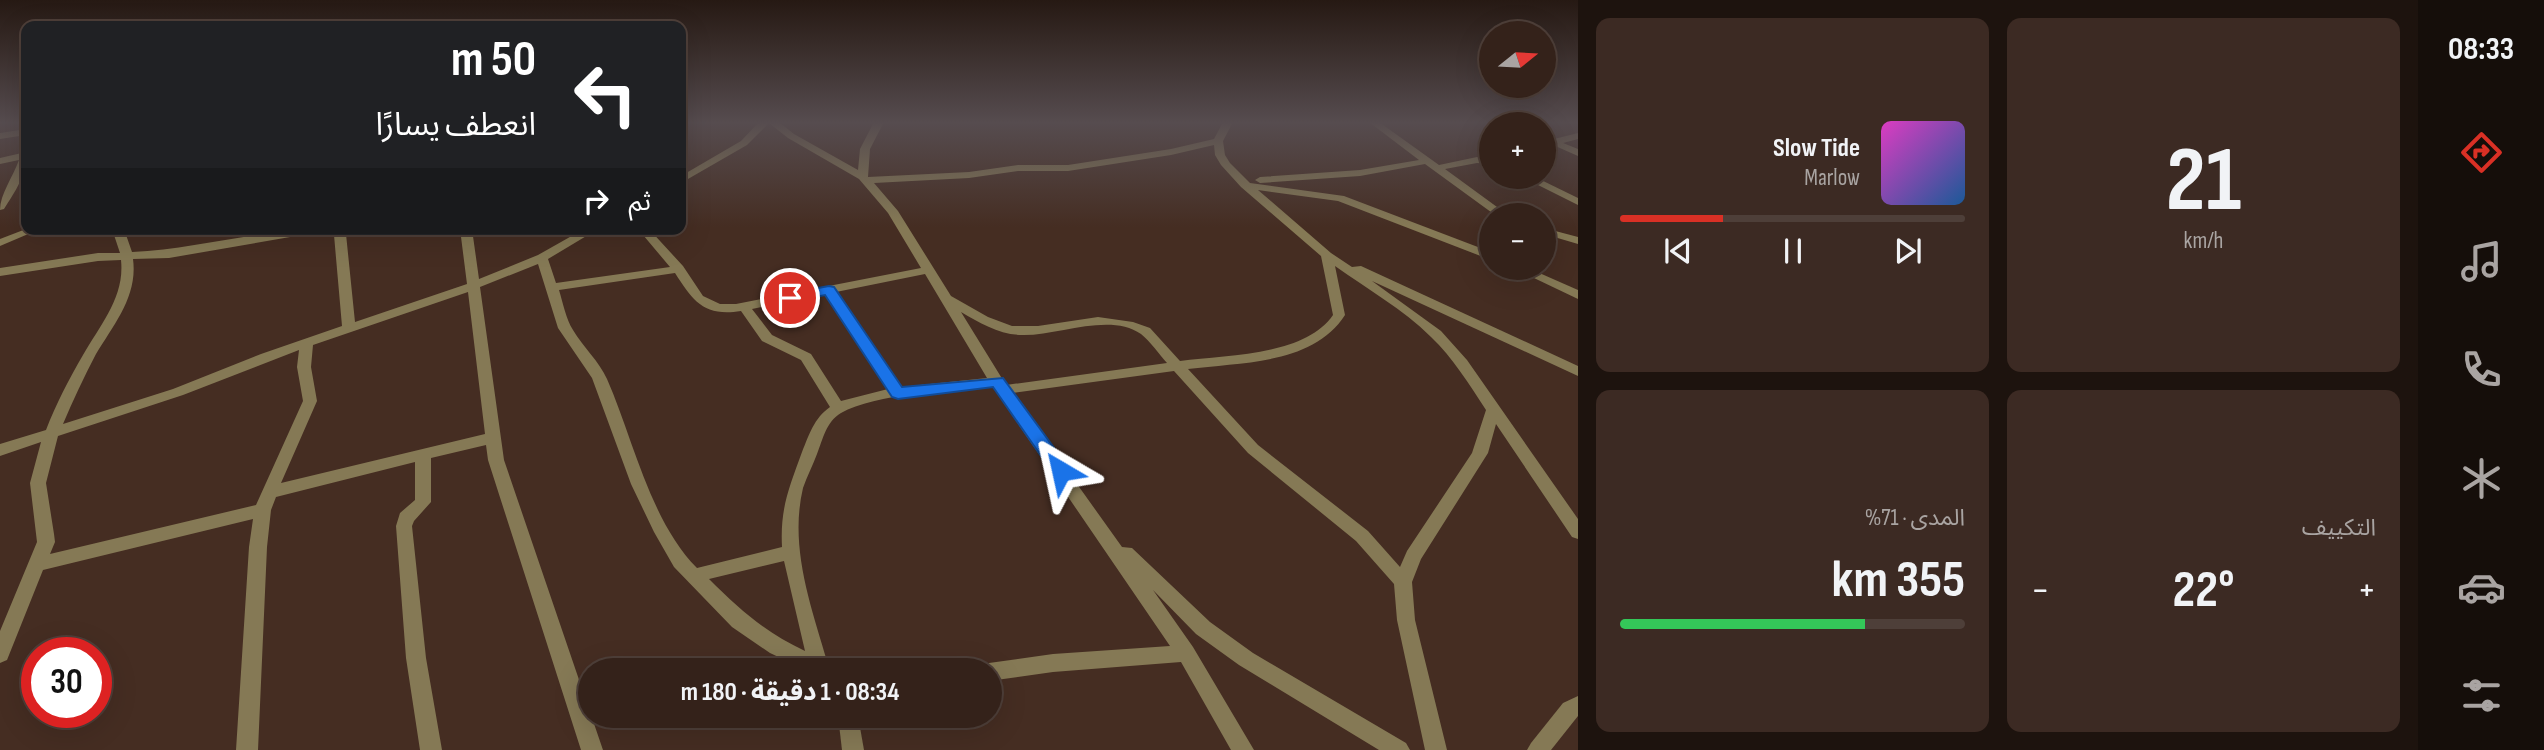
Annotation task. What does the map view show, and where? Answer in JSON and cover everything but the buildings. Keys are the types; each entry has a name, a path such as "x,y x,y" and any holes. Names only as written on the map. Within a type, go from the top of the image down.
{"street":[{"path":"0,161 17,157"},
{"path":"686,177 720,157"},
{"path":"828,157 865,178 893,211 1000,386 1105,533 1186,653 1243,750"},
{"path":"865,157 865,178"},
{"path":"865,178 969,175 1018,168 1082,166 1139,157"},
{"path":"1222,157 1243,183 1333,259 1437,334 1462,363 1578,532"},
{"path":"1422,157 1485,203"},
{"path":"1243,183 1479,160"},
{"path":"0,207 21,168"},
{"path":"1243,183 1340,198 1479,251"},
{"path":"1553,189 1575,199"},
{"path":"1556,234 1578,241"},
{"path":"0,243 21,235"},
{"path":"0,654 46,542 47,526 40,501 39,475 82,367 122,303 129,257 120,235"},
{"path":"0,272 88,258 169,254 267,235"},
{"path":"340,235 349,329"},
{"path":"467,235 475,285 491,438 505,490 554,628 592,750"},
{"path":"0,450 178,391 475,285 542,258 582,235"},
{"path":"648,235 678,269 698,299 718,308 744,306 928,270"},
{"path":"542,258 565,328 599,377 645,496 662,532 693,576 738,621 777,647 800,658"},
{"path":"819,658 791,552 791,511 795,489 821,423 838,408 898,393 1000,386 1286,351 1315,341 1331,328 1339,315 1333,259"},
{"path":"1333,259 1369,273 1578,372"},
{"path":"551,287 678,269"},
{"path":"1545,280 1578,295"},
{"path":"829,290 898,393"},
{"path":"945,298 994,326 1008,329 1023,331 1099,320 1131,324 1145,331 1261,456 1344,520 1403,582"},
{"path":"744,306 767,338 806,357 838,408"},
{"path":"247,750 258,547 266,501 310,401 304,367 307,343"},
{"path":"1436,750 1406,621 1403,582 1413,556 1476,461 1493,411"},
{"path":"39,564 491,438"},
{"path":"423,455 423,502 406,518 404,526 416,658 430,750"},
{"path":"1105,533 1203,628 1245,659 1399,750"},
{"path":"693,576 791,552"},
{"path":"1002,670 1053,663 1186,653"},
{"path":"1538,750 1549,741 1570,710 1578,706"},
{"path":"850,728 853,750"}],"route":[{"path":"790,298 829,290 898,393 998,382 1061,471"}]}
